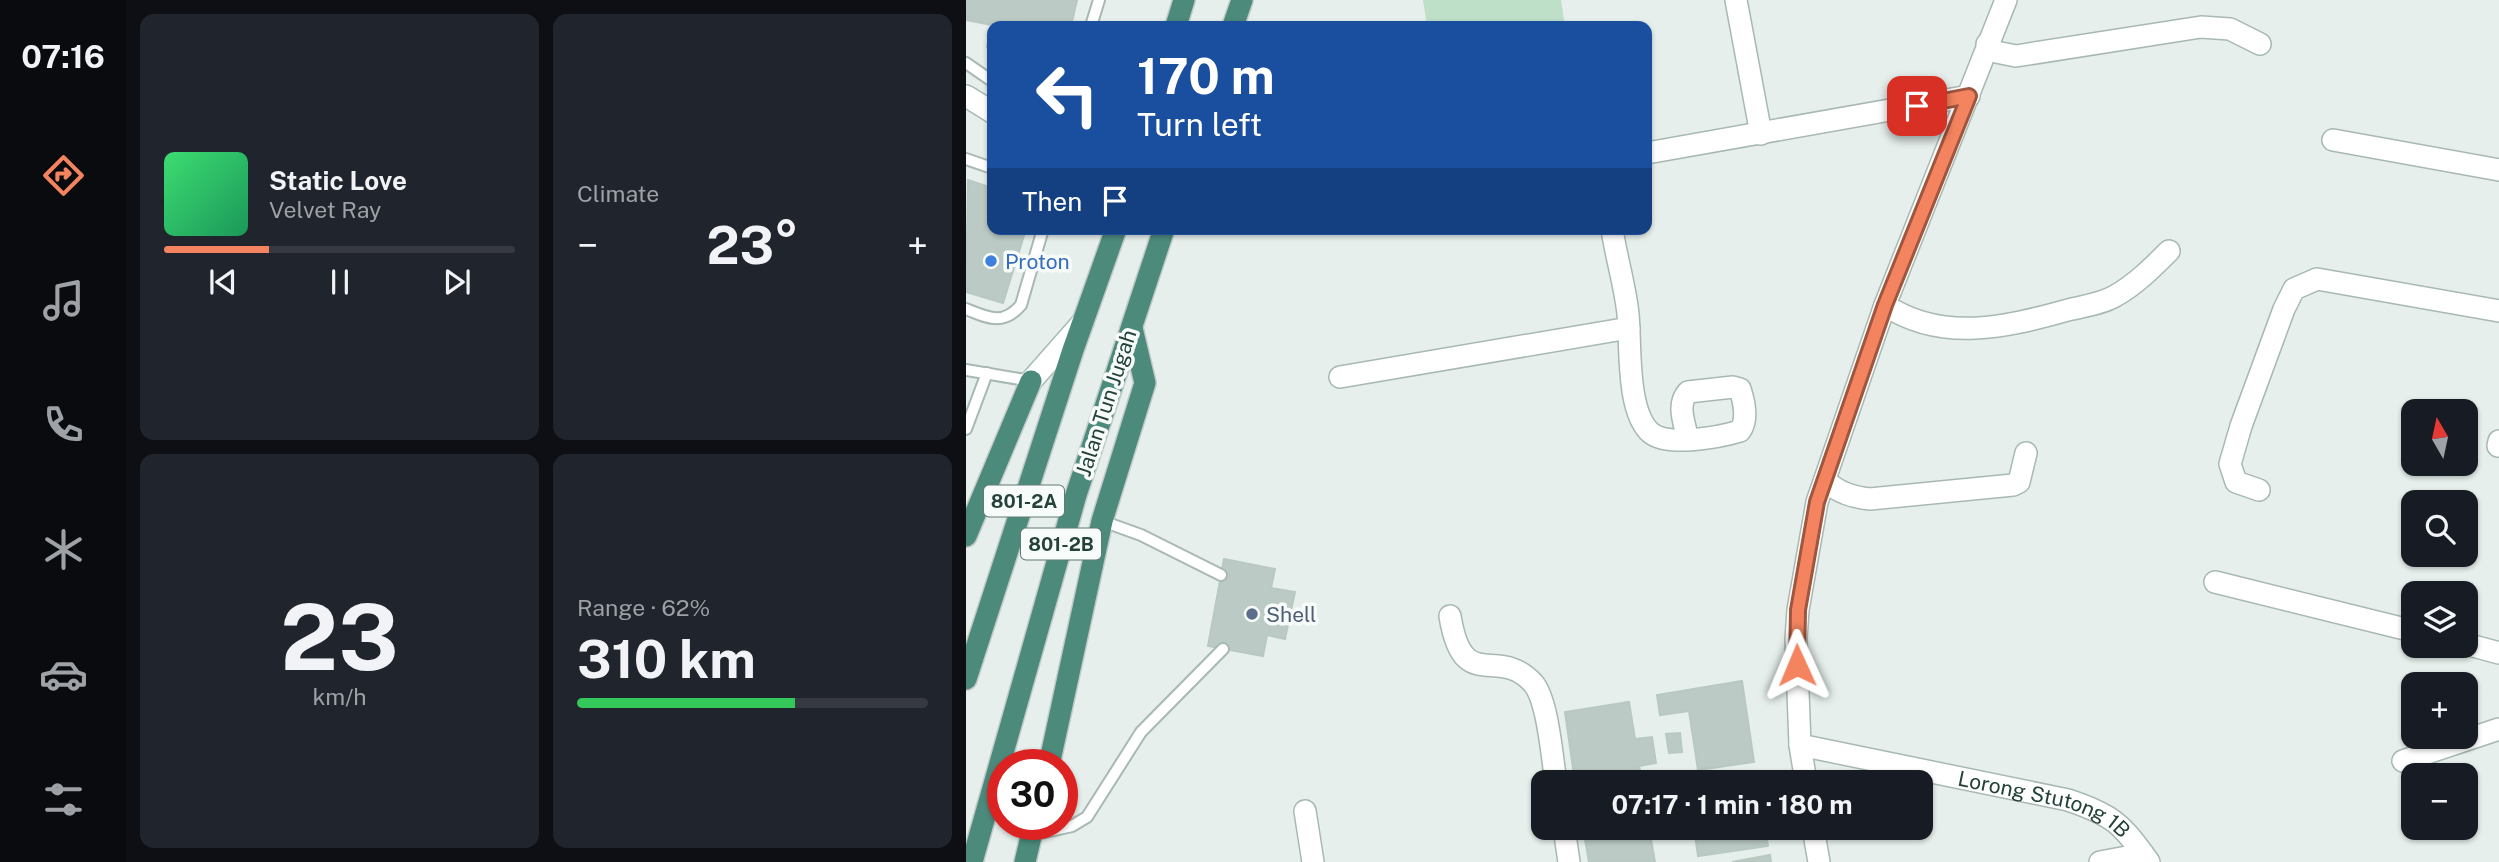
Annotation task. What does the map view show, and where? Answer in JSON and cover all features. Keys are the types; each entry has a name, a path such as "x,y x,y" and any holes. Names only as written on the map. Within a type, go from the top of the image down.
{"highway":[{"path":"1178,21 1184,0"},
{"path":"1235,21 1242,0"},
{"name":"801-2A","path":"966,679 1114,235"},
{"name":"Jalan Tun Jugah","path":"972,862 1076,495 1162,235"},
{"path":"1052,749 1102,521 1145,383 1132,326"},
{"path":"966,537 973,505 1031,381"},
{"path":"1030,861 1032,840"}],"street":[{"path":"1736,0 1761,134"},
{"path":"1804,770 1800,744 1796,639 1798,610 1817,502 1885,305 2006,0"},
{"path":"1987,44 1996,52 2016,56 2202,27 2230,29 2259,44"},
{"path":"966,96 987,108"},
{"path":"1652,152 1969,96"},
{"path":"2333,140 2499,170"},
{"path":"1613,235 1628,312 1634,397 1642,421 1652,434 1667,439 1688,440"},
{"path":"1885,305 1906,319 1953,329 2016,324 2113,298 2145,274 2169,251"},
{"path":"2259,490 2236,482 2230,464 2246,413 2294,289 2318,279 2499,311"},
{"path":"1031,381 1083,322"},
{"path":"1340,377 1629,328"},
{"path":"1825,480 1842,492 1870,499 2013,485 2019,482 2026,453"},
{"path":"2215,582 2401,628"},
{"path":"1450,616 1454,640 1463,657 1474,663 1505,667 1522,674 1534,684 1542,699 1554,770"},
{"path":"2478,647 2499,653"},
{"path":"2403,761 2499,729"},
{"name":"Lorong Stutong 1B","path":"1800,744 2068,800 2095,809 2122,826 2146,858"},
{"path":"1305,811 1313,862"},
{"path":"1565,840 1569,862"},
{"path":"1816,840 1819,862"},
{"path":"2100,862 2146,858"}],"lane":[{"path":"1093,21 1099,0"},
{"path":"966,63 987,78"},
{"path":"966,159 987,166"},
{"path":"966,309 987,318 1002,319 1013,314 1021,305 1041,235"},
{"path":"966,370 1031,381"},
{"path":"966,429 987,373"},
{"path":"1102,521 1141,535 1221,575"},
{"path":"1078,822 1087,817 1141,732 1223,649"}],"green space":[{"path":"1423,0 1561,0 1564,21 1426,21"}],"building":[{"path":"966,0 1077,0 1072,21 987,21 987,24 966,20"},
{"name":"Proton","path":"968,180 987,186 987,235 1024,235 1003,303 966,292"},
{"name":"Shell","path":"1224,559 1275,569 1271,588 1295,592 1285,639 1267,635 1263,656 1208,646"},
{"path":"1742,681 1754,762 1698,770 1689,711 1660,715 1657,695"},
{"path":"1629,702 1635,739 1652,737 1656,763 1639,766 1640,770 1573,770 1565,712"},
{"path":"1680,733 1682,752 1669,753 1666,734"},
{"path":"1585,840 1651,840 1655,862 1589,862"},
{"path":"1696,840 1767,840 1768,846 1698,856"},
{"path":"1770,855 1771,862 1732,862"}],"place":[{"name":"Proton","path":"991,261"},
{"name":"Shell","path":"1252,614"}],"route":[{"path":"1797,665 1798,610 1817,502 1885,305 1969,96 1917,106"}]}
